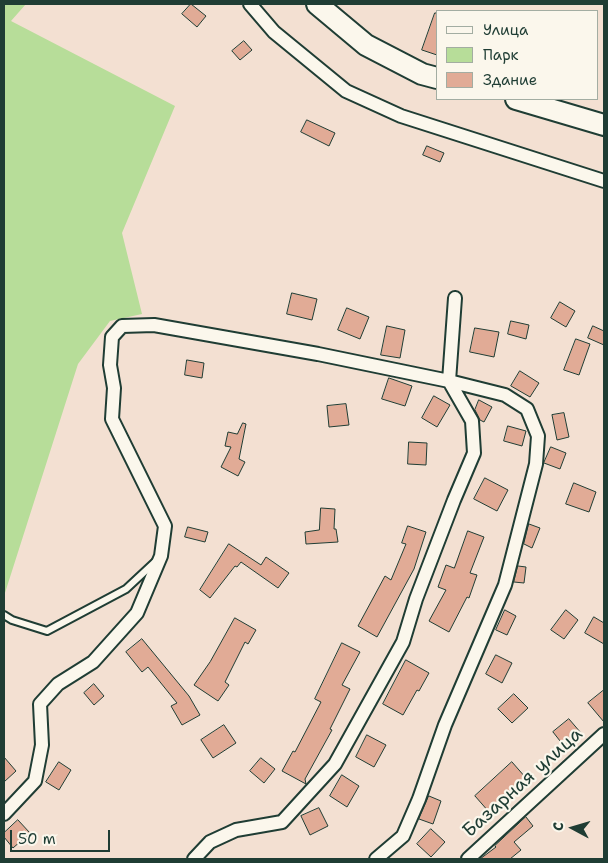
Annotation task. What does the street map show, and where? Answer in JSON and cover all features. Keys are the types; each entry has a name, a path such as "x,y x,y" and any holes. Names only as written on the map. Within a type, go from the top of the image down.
{"main road":[{"path":"317,4 366,46 422,74 436,78"},
{"path":"519,100 604,125"}],"street":[{"path":"250,4 274,32 346,91 401,116 604,181"},
{"path":"194,859 210,842 236,830 282,822 335,764 403,642 416,599 474,453 472,421 450,381 455,298"},
{"path":"4,814 36,781 42,746 40,704 58,684 93,662 137,613 162,556 165,526 112,419 114,388 110,365 112,337 122,326 154,325 318,354 450,381 505,395 527,410 538,436 536,464 505,585 445,725 419,799 403,836 376,859"},
{"name":"Базарная улица","path":"468,859 604,734"}],"lane":[{"path":"4,615 12,620 47,631 126,589 162,556"}],"green space":[{"path":"4,4 26,4 11,21 175,106 122,233 142,314 110,321 78,364 4,596"}],"building":[{"path":"191,4 206,16 197,27 182,14"},
{"path":"435,13 436,13 436,55 422,50"},
{"path":"244,41 252,50 240,60 232,51"},
{"path":"307,120 335,133 329,146 301,132"},
{"path":"427,146 444,153 440,162 423,155"},
{"path":"292,293 317,299 312,320 287,314"},
{"path":"560,302 575,311 566,327 551,318"},
{"path":"347,308 369,317 360,339 338,330"},
{"path":"511,321 529,325 526,339 508,334"},
{"path":"387,326 405,330 400,358 381,355"},
{"path":"593,326 604,331 604,345 588,338"},
{"path":"475,328 499,332 494,357 470,352"},
{"path":"576,339 590,344 579,375 564,370"},
{"path":"187,360 204,363 202,378 185,375"},
{"path":"520,371 539,383 530,397 511,386"},
{"path":"389,378 412,386 405,406 382,399"},
{"path":"434,396 450,405 437,427 422,418"},
{"path":"479,400 492,407 484,422 480,420 475,410"},
{"path":"346,404 349,425 329,427 327,406"},
{"path":"564,413 569,437 557,440 552,415"},
{"path":"243,423 246,424 239,459 245,462 238,476 221,467 231,447 225,446 228,432 237,434"},
{"path":"508,426 526,431 522,446 504,441"},
{"path":"409,442 427,443 426,465 408,464"},
{"path":"551,447 566,453 560,469 544,463"},
{"path":"485,478 508,490 497,511 474,499"},
{"path":"574,483 596,492 589,512 566,504"},
{"path":"321,508 335,509 334,529 336,529 338,542 306,544 305,532 319,530"},
{"path":"529,524 540,528 532,548 524,544"},
{"path":"408,526 426,532 414,569 377,637 358,626 385,576 391,580 406,544 402,543"},
{"path":"188,527 208,532 205,542 185,537"},
{"path":"468,531 484,537 470,573 477,575 469,598 467,597 449,632 429,621 446,590 438,587 446,565 454,568"},
{"path":"229,544 261,565 266,557 289,573 278,588 241,562 237,567 235,566 210,598 200,590"},
{"path":"518,566 526,567 524,583 514,582"},
{"path":"505,610 516,616 507,635 496,630"},
{"path":"566,610 578,620 564,639 551,630"},
{"path":"594,617 604,623 604,644 585,633"},
{"path":"235,618 256,630 248,644 245,642 225,682 229,685 218,701 194,685 210,662"},
{"path":"142,639 189,696 200,715 182,725 171,706 177,703 148,667 142,672 126,652"},
{"path":"342,643 360,652 342,685 350,689 330,729 332,730 305,779 306,784 282,771 293,751 295,752 321,702 315,699"},
{"path":"496,655 512,663 502,683 486,674"},
{"path":"406,660 429,673 403,715 383,704"},
{"path":"94,684 104,696 94,705 84,693"},
{"path":"604,690 604,722 588,703"},
{"path":"514,694 528,708 512,723 498,709"},
{"path":"569,719 581,733 564,746 553,732"},
{"path":"224,725 236,743 213,758 201,740"},
{"path":"367,735 386,745 374,767 356,757"},
{"path":"4,757 16,771 4,782"},
{"path":"261,758 275,769 264,783 250,771"},
{"path":"59,762 71,770 59,790 46,782"},
{"path":"512,762 526,778 489,812 475,796"},
{"path":"342,775 359,786 347,807 330,796"},
{"path":"429,796 441,801 433,824 419,819"},
{"path":"319,808 328,826 310,835 301,816"},
{"path":"526,817 533,826 514,842 521,850 510,859 480,859 496,847"},
{"path":"18,820 30,833 13,848 4,837 4,833"},
{"path":"431,829 445,842 431,857 417,844"}]}
